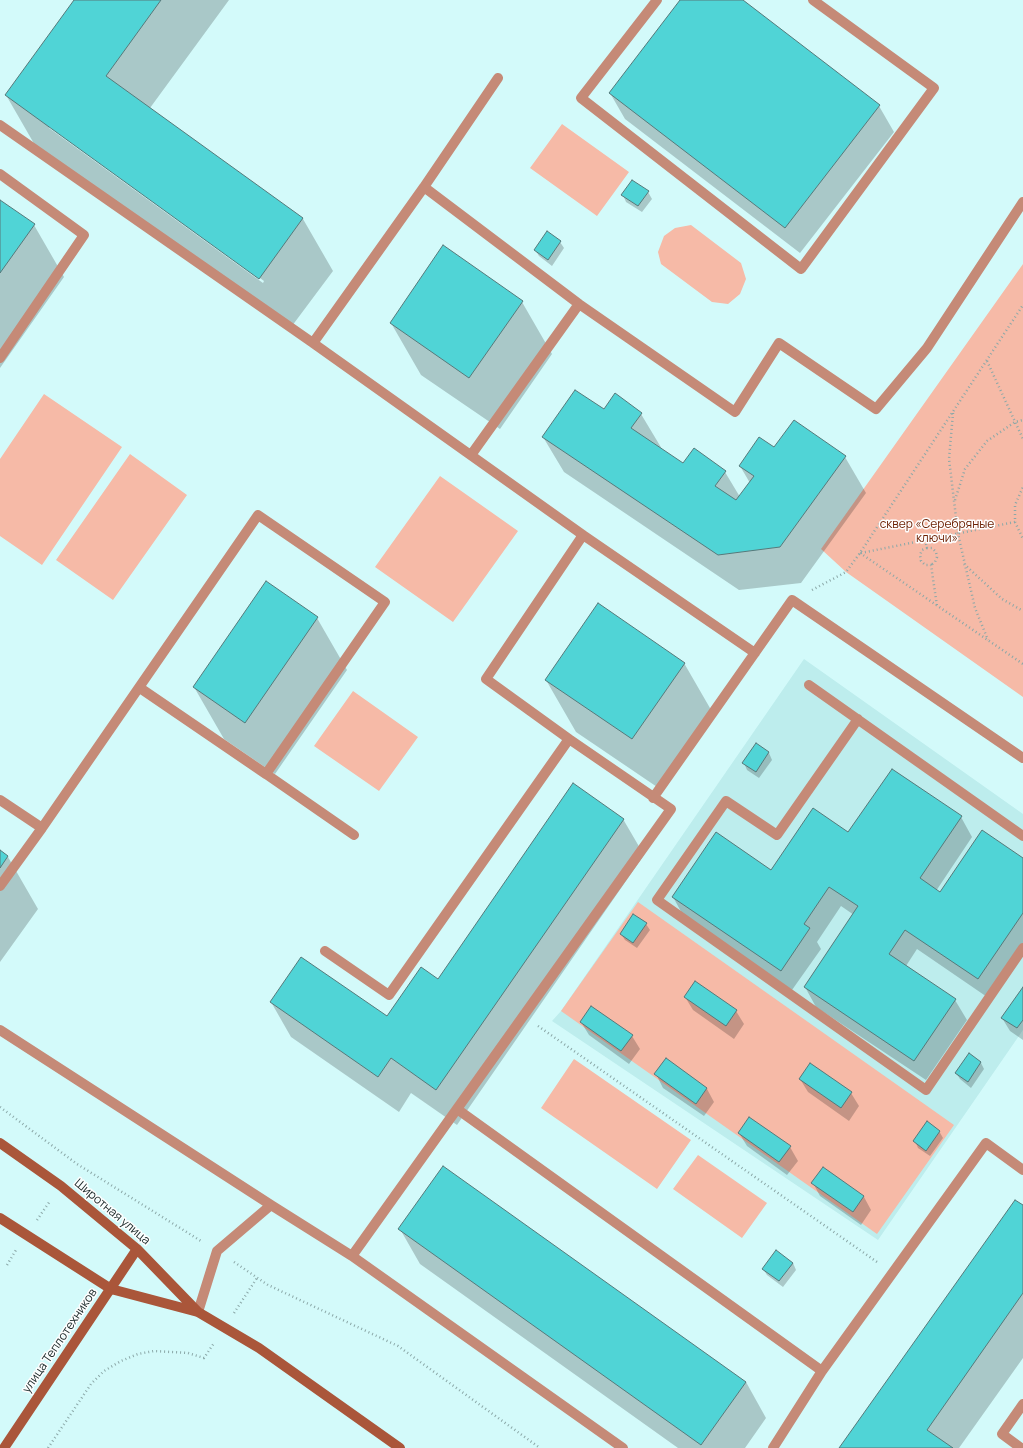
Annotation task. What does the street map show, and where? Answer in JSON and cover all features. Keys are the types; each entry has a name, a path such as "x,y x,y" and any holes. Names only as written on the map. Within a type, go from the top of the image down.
{"main road":[{"name":"Широтная улица","path":"0,1143 61,1186 137,1249 198,1312 259,1348 400,1448"},
{"name":"Широтная улица","path":"0,1218 111,1288 198,1312"},
{"name":"улица Теплотехников","path":"4,1448 137,1249"}],"lane":[{"path":"657,0 581,98 801,270 934,88 813,0"},
{"path":"313,343 424,187 498,78"},
{"path":"0,125 313,343 583,535 755,653"},
{"path":"0,174 84,235 0,358"},
{"path":"424,187 579,304 734,412 779,343 876,409 927,348 1023,202"},
{"path":"471,455 579,304"},
{"path":"0,886 140,688 258,515 385,602 266,774"},
{"path":"352,1256 670,809 486,679 583,535"},
{"path":"654,798 792,600 1023,758"},
{"path":"809,685 1023,836"},
{"path":"140,688 354,835"},
{"path":"858,719 776,835 726,801 657,900 926,1090 1023,948"},
{"path":"325,951 389,995 569,739"},
{"path":"0,800 42,828"},
{"path":"0,1030 352,1256 623,1448"},
{"path":"456,1109 822,1371"},
{"path":"773,1448 822,1371 986,1143 1023,1170"},
{"path":"198,1312 217,1251 271,1204"},
{"path":"1021,1448 1002,1434 1023,1404"}],"path":[{"path":"792,600 846,572 1023,305"},
{"path":"987,360 1023,439"},
{"path":"953,412 949,459 958,534 975,608 988,640"},
{"path":"954,502 965,469 982,446 1015,422 1023,420"},
{"path":"1023,487 1015,505 1015,522 1023,539"},
{"path":"860,553 1015,522"},
{"path":"925,540 926,548"},
{"path":"931,565 925,564 921,561 920,555 922,550 926,548 932,548 936,552 937,557 931,565 937,606"},
{"path":"860,553 1023,664"},
{"path":"964,564 1002,600 1023,610"},
{"path":"523,1015 892,1273"},
{"path":"0,1107 77,1164 217,1251 268,1285 398,1346 540,1448"},
{"path":"7,1265 26,1235 77,1164"},
{"path":"48,1448 91,1384 104,1371 120,1361 138,1354 154,1351 188,1353 204,1358 257,1278"}],"shaded area":[{"path":"804,659 1023,814 1023,1030 878,1240 552,1021 561,1011"}],"green space":[{"path":"562,124 629,172 597,216 530,168"},
{"path":"691,225 741,263 746,279 740,294 728,304 712,302 661,264 658,252 664,236 675,228"},
{"name":"сквер «Серебряные ключи»","path":"1023,264 1023,697 846,572 821,549"},
{"path":"44,394 122,447 42,565 0,536 0,459"},
{"path":"130,454 187,495 113,600 56,560"},
{"path":"440,476 518,531 453,622 375,567"},
{"path":"353,691 418,737 379,791 314,746"},
{"path":"638,902 954,1125 877,1234 561,1011"},
{"path":"574,1059 691,1140 657,1189 541,1108"},
{"path":"698,1155 767,1203 742,1238 673,1189"}],"building":[{"path":"74,0 161,0 106,76 303,218 259,279 5,95"},
{"path":"680,0 743,0 880,105 785,228 609,93"},
{"path":"632,180 649,191 638,206 621,195"},
{"path":"0,200 35,224 0,273"},
{"path":"547,231 561,241 548,260 534,250"},
{"path":"443,245 523,301 469,378 390,323"},
{"path":"575,390 604,409 615,393 642,413 631,428 683,463 694,448 726,471 715,486 736,500 754,476 739,466 759,437 774,447 794,420 846,456 780,547 718,555 542,437"},
{"path":"266,581 318,617 245,723 193,687"},
{"path":"598,603 685,663 632,739 545,680"},
{"path":"756,743 769,752 756,772 742,763"},
{"path":"892,769 962,816 920,878 940,892 982,830 1023,858 1023,913 978,979 905,930 889,954 956,999 914,1061 804,987 858,906 829,887 804,924 810,928 781,971 672,897 716,832 771,870 813,808 848,832"},
{"path":"573,783 624,819 436,1090 391,1058 378,1077 270,1002 301,957 387,1016 421,967 438,979"},
{"path":"0,850 8,856 0,868"},
{"path":"633,914 647,923 633,943 620,934"},
{"path":"695,981 737,1010 726,1026 684,997"},
{"path":"1023,987 1023,1020 1017,1028 1001,1018"},
{"path":"591,1006 633,1035 621,1051 580,1022"},
{"path":"969,1053 981,1062 968,1082 955,1073"},
{"path":"666,1058 707,1088 696,1104 654,1074"},
{"path":"810,1063 852,1092 841,1108 799,1079"},
{"path":"749,1117 791,1146 779,1162 738,1133"},
{"path":"927,1121 940,1131 926,1151 913,1141"},
{"path":"443,1166 746,1382 701,1445 398,1229"},
{"path":"823,1167 864,1196 853,1212 811,1183"},
{"path":"1015,1200 1023,1205 1023,1293 927,1430 953,1448 839,1448"},
{"path":"776,1250 793,1263 779,1281 762,1269"}]}
